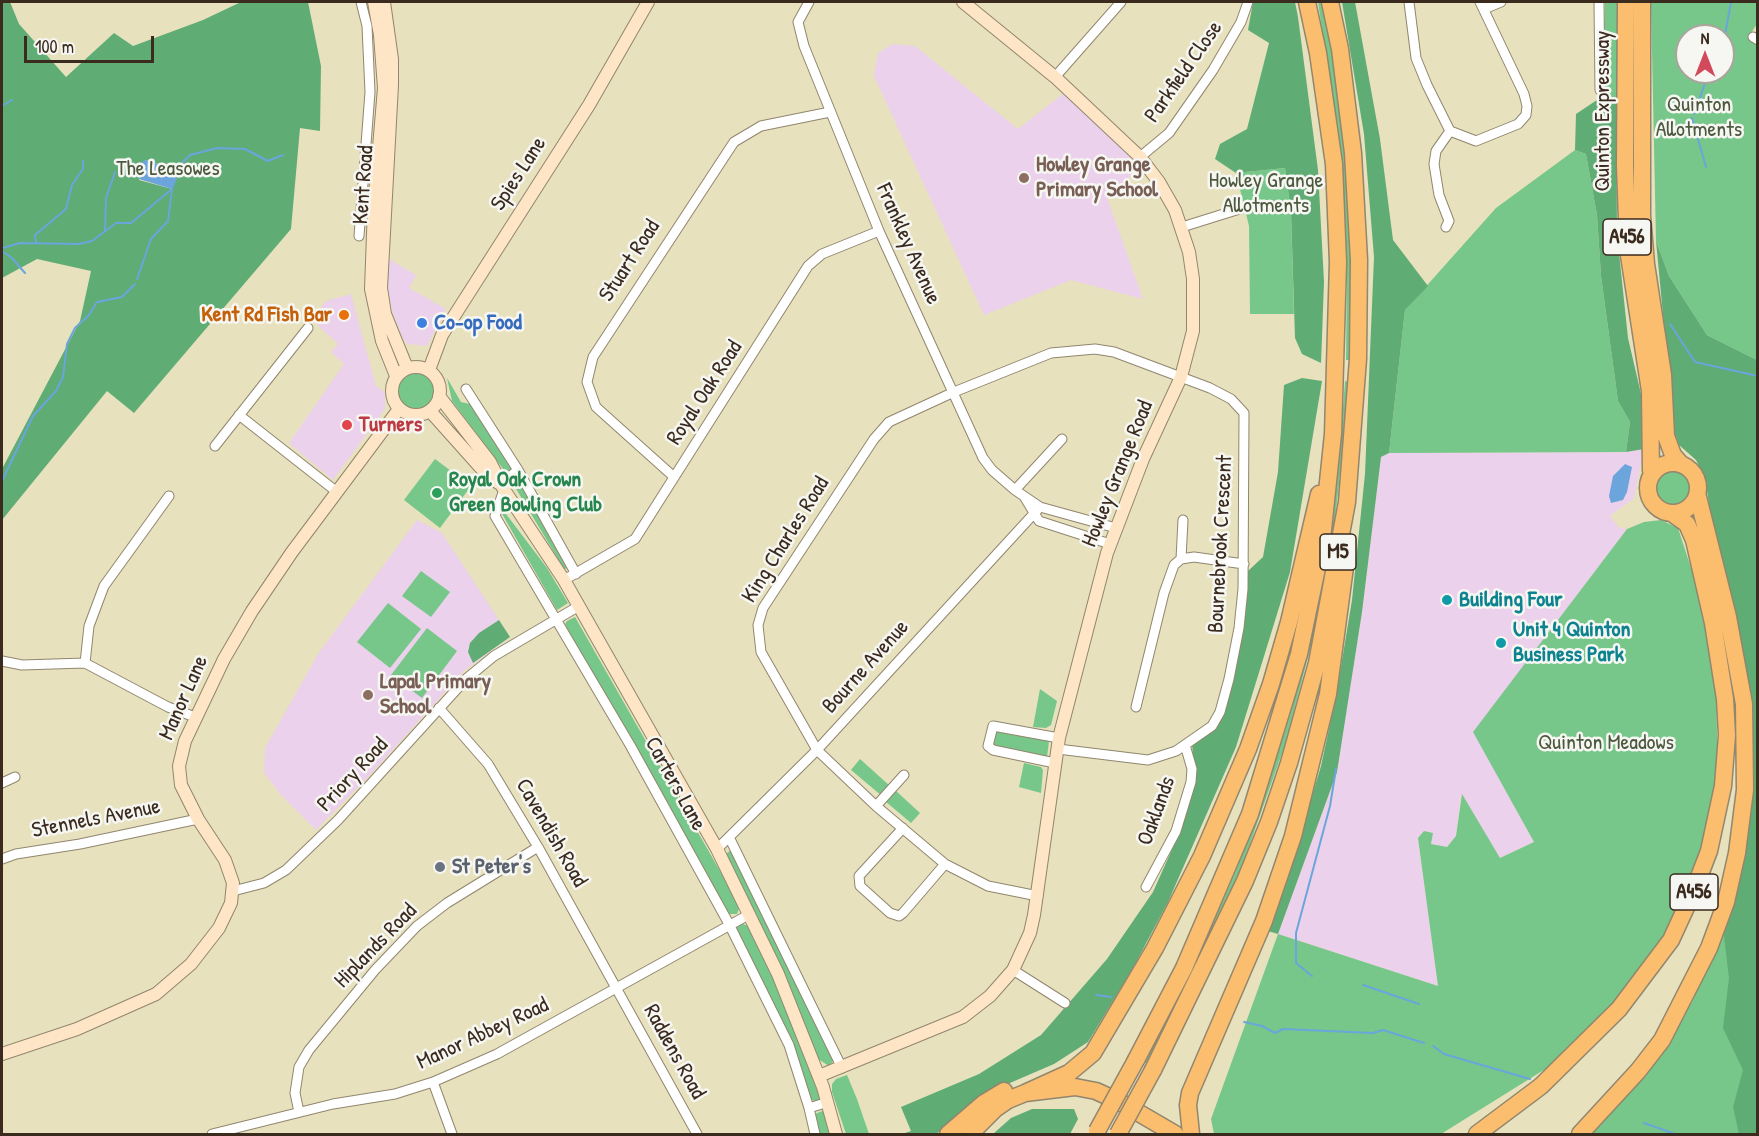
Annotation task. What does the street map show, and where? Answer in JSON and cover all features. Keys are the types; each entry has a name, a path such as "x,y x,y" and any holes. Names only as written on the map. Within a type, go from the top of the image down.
{"highway":[{"name":"M5","path":"1096,1133 1184,968 1250,814 1269,759 1299,654 1321,549 1333,434 1338,262 1334,164 1318,53 1307,2"},
{"name":"M5","path":"1118,1134 1153,1070 1245,881 1279,793 1317,663 1347,502 1358,359 1359,260 1353,153 1340,49 1330,2"},
{"name":"Quinton Expressway","path":"1626,2 1625,166 1628,249 1650,391 1651,471"},
{"name":"Quinton Expressway","path":"1642,2 1642,216 1646,264 1663,375 1666,436 1673,455 1680,463"},
{"path":"970,1134 995,1109 1061,1077 1094,1053 1155,948 1202,856 1248,749 1289,622 1333,434"},
{"path":"1669,462 1680,463 1696,477 1698,497 1685,510 1673,514 1662,511 1650,499 1647,488 1651,471 1669,462"},
{"name":"A456","path":"1580,1134 1638,1071 1662,1040 1709,948 1726,902 1737,853 1745,790 1744,704 1728,617 1698,497"},
{"path":"1191,1134 1188,1105 1190,1093 1264,921 1293,836 1318,744 1341,608 1347,502"},
{"name":"A456","path":"1477,1134 1541,1086 1619,1009 1671,940 1709,851 1723,786 1727,735 1725,699 1713,623 1694,540 1687,524 1673,514"},
{"path":"948,1134 996,1095 1012,1087 1078,1065"},
{"path":"1026,1093 1075,1087 1096,1091 1175,1134"}],"street":[{"name":"Kent Road","path":"361,2 373,25 384,87 374,207 371,289 382,341 396,376"},
{"name":"Kent Road","path":"359,236 374,2"},
{"name":"Kent Road","path":"384,2 389,33 392,86 381,288 385,314 407,368"},
{"name":"Spies Lane","path":"429,370 442,335 589,105 648,2"},
{"name":"Frankley Avenue","path":"809,2 798,22 798,28 830,112 879,231 983,458 992,470 1015,490 1040,507 1116,528"},
{"name":"Howley Grange Road","path":"819,1076 963,1017 990,996 1013,970 1030,933 1038,896 1058,743 1078,659 1110,544 1143,459 1181,377 1190,345 1194,314 1194,279 1182,227 1169,198 1140,157 1055,77 963,2"},
{"path":"1055,77 1121,2"},
{"name":"Parkfield Close","path":"1140,157 1169,133 1241,22 1248,2"},
{"path":"1409,2 1416,58 1450,131 1476,141 1518,124 1526,115 1524,94 1482,5 1501,2"},
{"path":"1599,2 1600,90"},
{"name":"Stuart Road","path":"674,477 597,407 587,382 592,357 734,142 761,126 830,112"},
{"path":"1446,227 1449,221 1439,195 1434,164 1436,151 1450,131"},
{"path":"1182,227 1246,207"},
{"name":"Royal Oak Road","path":"564,580 634,539 808,266 822,254 879,231"},
{"path":"215,446 308,328"},
{"name":"Bournebrook Crescent","path":"954,392 1051,353 1072,349 1114,352 1231,399 1244,413 1244,564 1239,628 1220,712 1212,726 1185,745 1166,756 1148,760 1058,743"},
{"path":"417,366 429,370 438,382 440,396 430,411 414,415 399,409 392,393 396,376 407,368 417,366"},
{"name":"King Charles Road","path":"954,392 889,422 881,429 763,608 759,619 758,640 761,652 817,750 876,806 945,864 988,886 1038,896"},
{"path":"466,394 518,470 576,574"},
{"name":"Carters Lane","path":"440,396 490,462 502,486 564,580 717,849 778,974 819,1076 836,1134"},
{"name":"Manor Lane","path":"233,891 232,878 225,860 184,794 179,773 182,750 195,717 252,611 399,409"},
{"name":"Carters Lane","path":"430,411 489,477 502,486"},
{"path":"239,415 337,492"},
{"path":"1015,490 1062,439"},
{"path":"502,486 518,470"},
{"name":"Carters Lane","path":"502,486 495,516 556,618 729,924 789,1045 815,1134"},
{"path":"85,663 89,626 104,586 169,496"},
{"name":"Frankley Avenue","path":"1025,498 1034,515"},
{"name":"Bourne Avenue","path":"717,849 730,839 817,750 1040,507"},
{"path":"1034,515 1045,523 1110,544"},
{"path":"1181,559 1183,520"},
{"path":"1136,707 1168,577 1174,565 1181,559 1211,558 1244,564"},
{"name":"Priory Road","path":"233,891 264,883 286,870 305,854 466,679 494,656 579,606"},
{"path":"2,661 22,665 85,663 168,707 195,717"},
{"name":"Cavendish Road","path":"439,708 489,764 616,988"},
{"path":"1055,763 993,750 988,746 993,726 1058,743"},
{"name":"Oaklands","path":"1146,888 1176,831 1191,783 1192,769 1185,745"},
{"path":"2,770 8,780"},
{"path":"876,806 904,775"},
{"name":"Stennels Avenue","path":"2,855 198,819"},
{"path":"903,828 859,876 860,886 890,913 898,916 903,913 945,864"},
{"name":"Carters Lane","path":"730,839 842,1068"},
{"name":"Hiplands Road","path":"299,1112 295,1093 299,1067 309,1050 375,970 417,927 447,903 538,847"},
{"path":"2,1054 125,1010 170,984 191,964 219,928 233,891"},
{"name":"Manor Abbey Road","path":"214,1134 299,1112 395,1094 433,1082 497,1054 750,914"},
{"path":"1013,970 1065,1003"},
{"name":"Raddens Road","path":"616,988 697,1134"},
{"path":"433,1082 453,1134"},
{"path":"809,1108 828,1102"}],"shaded area":[{"name":"Howley Grange Primary School","path":"893,44 915,46 1018,129 1064,93 1141,168 1106,195 1143,299 1071,280 984,315 874,76 878,53"},
{"path":"389,259 416,275 409,288 446,309 427,346 407,344 402,336 393,314 388,290"},
{"path":"351,294 376,386 385,393 385,409 333,480 289,443 344,364 331,352 338,344 311,319 326,301"},
{"path":"1644,449 1634,498 1610,516 1619,528 1627,529 1474,732 1534,842 1500,858 1461,795 1456,836 1446,848 1431,844 1432,833 1424,831 1418,838 1438,986 1278,934 1337,772 1362,612 1381,457 1389,453 1626,452"},
{"name":"Lapal Primary School","path":"417,520 442,533 510,637 465,670 368,777 316,830 281,795 264,773 265,748 318,654"}],"green space":[{"name":"The Leasowes","path":"2,2 10,2 19,24 66,77 114,33 133,46 203,20 241,2 308,2 321,66 320,131 300,128 291,229 134,413 107,391 2,520 2,469 80,321 91,271 37,259 2,278","holes":["146,160 178,170 172,189 139,180 142,163"]},
{"path":"1253,2 1295,2 1298,17 1318,170 1324,282 1321,363 1302,354 1295,338 1291,212 1285,168 1236,173 1215,159 1220,144 1247,129 1269,43 1248,30"},
{"path":"1318,2 1323,2 1345,152 1352,268 1351,360 1346,360 1347,269 1341,160"},
{"path":"1342,2 1355,2 1380,139 1393,240 1428,286 1405,310 1389,453 1381,457 1362,612 1337,772 1278,934 1268,931 1293,860 1321,766 1336,697 1352,600 1365,474 1374,257 1364,134"},
{"path":"1605,2 1620,2 1616,101 1603,96"},
{"name":"Quinton Allotments","path":"1651,2 1757,2 1757,24 1749,36 1758,43 1757,360 1707,335 1669,276 1656,241"},
{"path":"1603,96 1616,101 1617,234 1628,338 1644,407 1644,449 1626,452 1630,422 1618,401 1601,276 1597,215 1586,154 1575,150 1576,114"},
{"path":"1575,150 1586,154 1597,215 1601,276 1618,401 1630,422 1626,452 1389,453 1405,310 1496,208"},
{"name":"Howley Grange Allotments","path":"1285,168 1291,212 1294,314 1250,314 1249,226 1236,173"},
{"path":"1656,241 1669,276 1707,335 1757,360 1757,1134 1739,1134 1733,1107 1743,1070 1723,1028 1729,978 1723,928 1753,792 1705,478 1696,460 1679,445 1674,431"},
{"path":"416,371 423,372 429,377 434,383 434,397 429,403 423,408 416,409 409,408 403,403 398,397 397,390 398,383 403,377 409,372"},
{"path":"447,378 461,402 470,404 514,469 506,473 452,401"},
{"path":"1302,378 1322,381 1290,572 1236,747 1168,902 1133,968 1088,1042 1054,1064 989,1092 936,1134 902,1134 911,1131 901,1107 979,1074 1041,1035 1107,959 1153,892 1178,836 1188,806 1195,779 1192,744 1224,712 1239,652 1248,571 1263,557 1278,472 1284,385"},
{"path":"1345,381 1350,382 1334,529 1315,630 1286,742 1240,872 1147,1064 1143,1062 1200,951 1235,873 1263,799 1291,712 1300,676 1341,434"},
{"name":"Royal Oak Crown Green Bowling Club","path":"435,459 471,486 440,528 404,500"},
{"path":"1673,471 1685,476 1690,488 1685,500 1673,505 1661,500 1656,488 1661,476"},
{"path":"517,478 570,568 564,569 512,482"},
{"path":"503,510 547,568 568,603 557,610 501,512"},
{"name":"Quinton Meadows","path":"1661,520 1678,528 1704,608 1716,689 1718,779 1702,858 1677,919 1621,996 1563,1058 1441,1134 1214,1134 1211,1119 1278,934 1438,986 1418,838 1424,831 1433,833 1431,844 1447,847 1456,836 1462,794 1500,858 1534,842 1473,732 1627,529 1644,522"},
{"path":"1758,552 1757,1134 1590,1134 1646,1073 1692,1002 1724,928 1753,792"},
{"path":"421,571 450,592 431,617 402,596"},
{"path":"388,603 421,629 390,668 357,642"},
{"path":"575,617 740,906 737,914 728,914 581,655 565,624"},
{"path":"499,620 510,637 473,663 468,652 470,643 479,633"},
{"path":"427,628 457,651 422,698 391,675"},
{"path":"1040,689 1057,701 1051,725 1046,728 1033,727"},
{"path":"997,730 1049,741 1047,757 993,746 991,743 993,732"},
{"path":"860,759 890,786 882,796 851,770"},
{"path":"1024,763 1041,767 1043,770 1041,793 1019,787"},
{"path":"895,790 920,813 911,823 885,801"},
{"path":"731,850 834,1060 829,1066 818,1059 769,941 726,854"},
{"path":"743,924 751,927 802,1047 820,1099 817,1102 810,1099 790,1039 736,930 736,926"},
{"path":"847,1075 869,1134 846,1134 832,1092 832,1084 836,1079"},
{"path":"1032,1109 1074,1109 1078,1119 1070,1134 993,1134 1011,1118"},
{"path":"822,1111 825,1114 829,1134 819,1134 815,1114"}],"water":[{"path":"146,160 178,170 172,189 139,179 142,162"},
{"path":"1625,464 1632,467 1627,492 1623,500 1611,503 1609,496 1613,476"}],"waterway":[{"path":"1727,24 1731,2"},
{"path":"1694,114 1705,84"},
{"path":"2,106 12,100"},
{"path":"1692,118 1706,167"},
{"path":"2,248 20,243 79,244 92,241 116,223 131,223 172,189 181,164 190,155 217,148 245,149 268,161 283,155"},
{"path":"36,243 35,235 66,209 72,185 83,169 83,161"},
{"path":"105,230 106,198 115,172"},
{"path":"137,279 151,239 168,221 172,189"},
{"path":"2,251 12,258 25,273"},
{"path":"2,481 33,416 56,391 63,377 67,344 75,328 89,315 97,302 122,297 135,284"},
{"path":"1670,324 1695,362 1758,376"},
{"path":"1312,976 1296,963 1296,933 1330,806 1336,769"},
{"path":"1363,985 1419,1004"},
{"path":"1096,995 1111,997"},
{"path":"1244,1022 1262,1026 1275,1033 1283,1029 1373,1033 1383,1030 1424,1043"},
{"path":"1433,1046 1444,1054 1530,1079"},
{"path":"1644,1123 1675,1134"}],"place":[{"name":"Howley Grange Primary School","path":"1024,178"},
{"name":"Kent Rd Fish Bar","path":"344,315"},
{"name":"Co-op Food","path":"422,323"},
{"name":"Turners","path":"347,425"},
{"name":"Royal Oak Crown Green Bowling Club","path":"437,493"},
{"name":"Building Four","path":"1447,600"},
{"name":"Unit 4 Quinton Business Park","path":"1501,643"},
{"name":"Lapal Primary School","path":"368,695"},
{"name":"St Peter's","path":"440,867"}]}
